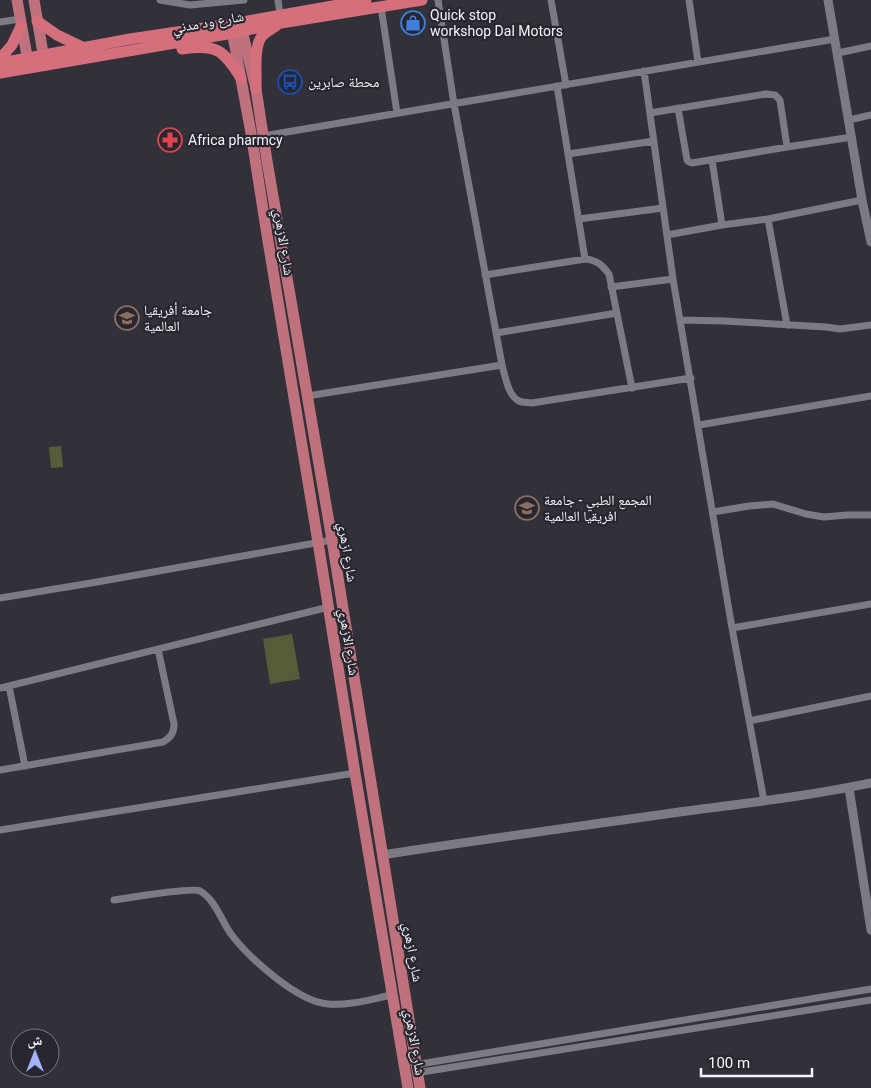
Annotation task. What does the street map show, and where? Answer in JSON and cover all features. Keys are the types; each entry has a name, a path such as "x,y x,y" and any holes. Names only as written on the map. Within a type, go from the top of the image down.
{"highway":[{"name":"شارع ود مدني","path":"281,19 324,3 366,0"},
{"name":"شارع ود مدني","path":"45,60 77,61 281,19 422,0"},
{"path":"256,89 259,41 281,19"},
{"path":"37,21 56,35 83,48"},
{"path":"0,61 12,45 20,22"},
{"name":"شارع ود مدني","path":"0,74 28,63 45,60 83,48 237,28"},
{"path":"77,61 89,64 184,49 209,48 223,54 240,78"},
{"name":"شارع ود مدني","path":"0,61 28,63"}],"main road":[{"path":"17,0 28,63"},
{"path":"34,0 45,60"},
{"name":"شارع الازهري","path":"237,28 240,78 265,184 267,235 408,1088"},
{"name":"شارع ازهري","path":"237,28 256,89 263,136 265,184 307,396 332,540 420,1088"}],"street":[{"path":"160,0 190,5 244,0"},
{"path":"278,0 281,19"},
{"path":"438,0 454,104 502,365 508,388 514,398 520,402 532,403 691,378"},
{"path":"551,0 566,84"},
{"path":"689,0 698,62"},
{"path":"828,0 852,137 867,199 871,242"},
{"path":"381,7 398,113"},
{"path":"0,22 20,22"},
{"path":"263,136 835,39"},
{"path":"838,53 871,46"},
{"path":"644,71 680,320 732,628 764,801"},
{"path":"557,86 585,259"},
{"path":"650,113 766,94 775,95 780,100 787,147"},
{"path":"678,108 687,160 692,163 852,137"},
{"path":"849,120 871,115"},
{"path":"568,154 654,141"},
{"path":"712,160 722,225"},
{"path":"667,235 768,219 867,199"},
{"path":"579,219 663,208"},
{"path":"768,219 787,325"},
{"path":"486,275 585,259 598,262 608,274 632,388"},
{"path":"611,287 674,279"},
{"path":"496,333 617,313"},
{"path":"680,320 732,321 840,329 871,324"},
{"path":"307,396 502,365"},
{"path":"698,425 871,396"},
{"path":"713,512 773,504 824,518 847,515 871,516"},
{"path":"0,598 332,540"},
{"path":"732,628 871,604"},
{"path":"0,688 329,607"},
{"path":"0,770 163,742 170,738 174,730 174,724 158,649"},
{"path":"9,686 24,766"},
{"path":"749,721 871,696"},
{"path":"0,830 355,773"},
{"path":"382,855 518,834 764,801 871,783"},
{"path":"849,788 871,930"},
{"path":"114,900 187,890 200,891 217,909 235,939 274,976 292,990 326,1004 342,1004 392,996"},
{"path":"405,1071 871,989"},
{"path":"417,1069 871,1000"}],"green space":[{"path":"61,446 63,467 51,468 49,447"},
{"path":"292,634 300,679 270,684 263,639"}],"place":[{"name":"Quick stop workshop Dal Motors","path":"413,23"},
{"name":"محطة صابرين","path":"290,82"},
{"name":"Africa pharmcy","path":"170,140"},
{"name":"جامعة أفريقيا العالمية","path":"127,318"},
{"name":"المجمع الطبي - جامعة افريقيا العالمية","path":"527,508"}]}
